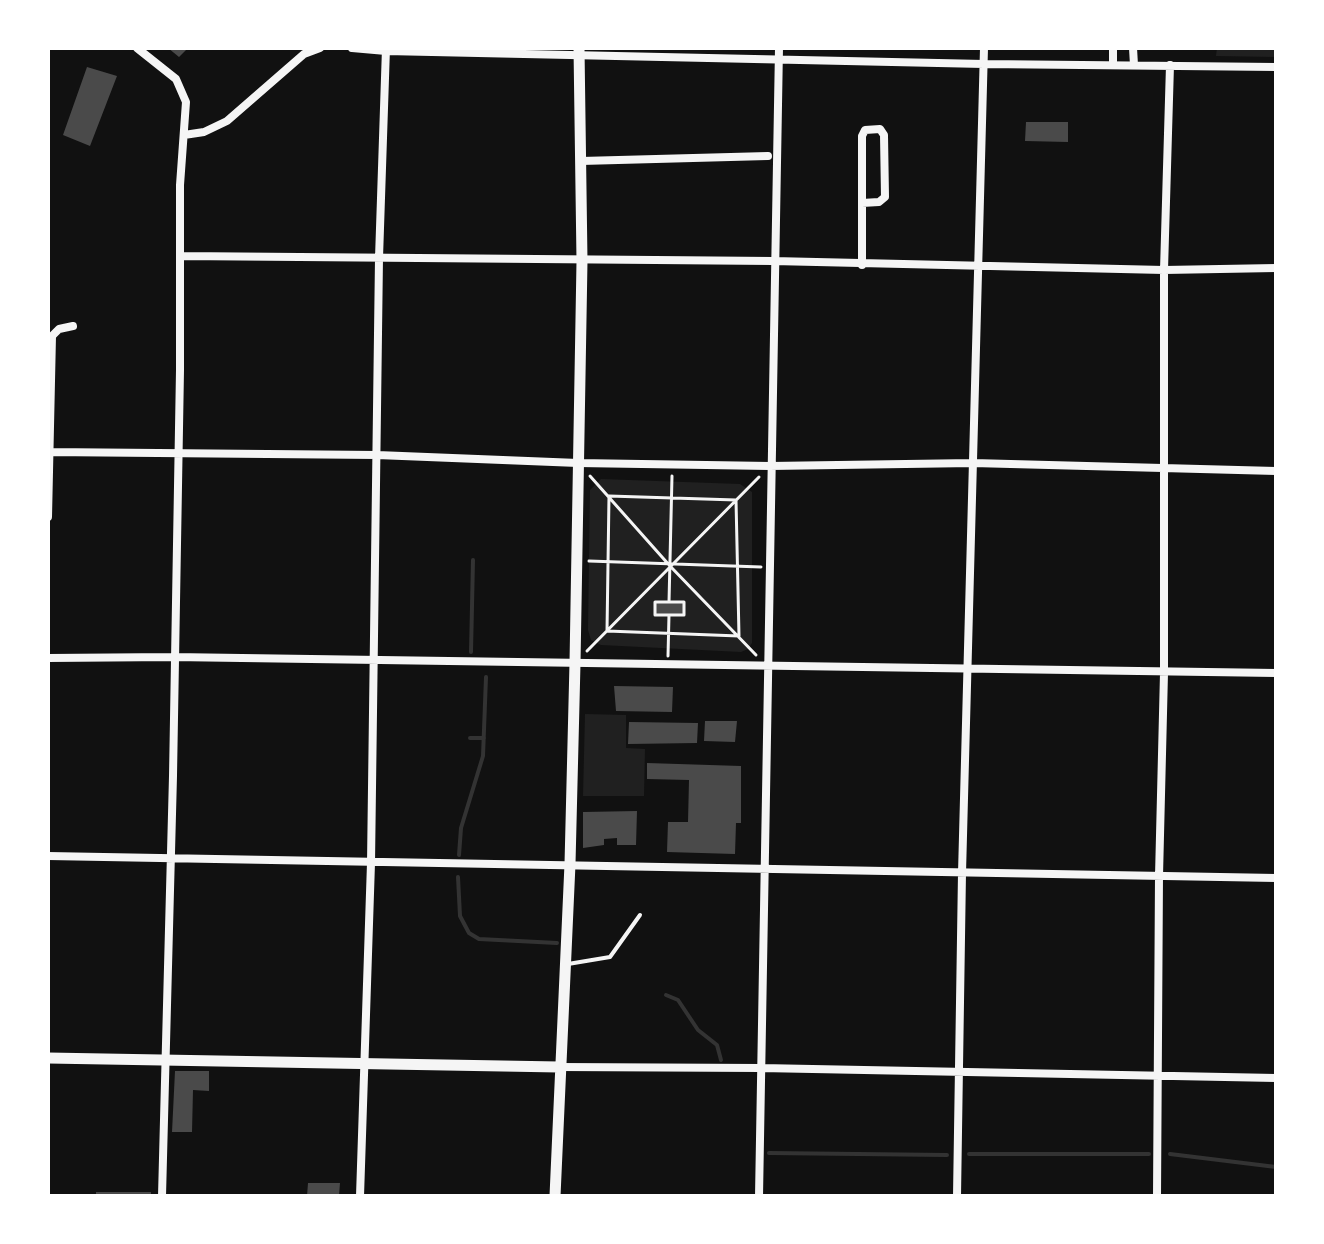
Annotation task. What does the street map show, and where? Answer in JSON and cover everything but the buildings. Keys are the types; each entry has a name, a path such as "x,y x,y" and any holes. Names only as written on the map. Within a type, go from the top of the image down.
{"street":[{"path":"137,48 176,79 186,102 180,185 179,454 162,1196"},
{"path":"184,135 204,132 227,121 304,54 320,48"},
{"path":"352,48 779,53 984,64 1276,67"},
{"path":"957,1196 962,873 984,48"},
{"path":"1113,48 1113,65"},
{"path":"1133,48 1134,65"},
{"path":"360,1196 371,863 379,258 386,50"},
{"path":"555,1196 570,864 575,663 582,261 579,52"},
{"path":"759,1196 779,53"},
{"path":"1157,1196 1164,673 1164,270 1170,65"},
{"path":"862,203 879,202 885,197 884,135 880,129 868,129 862,134 862,203 862,265"},
{"path":"581,161 768,156"},
{"path":"181,256 773,261 1164,270 1276,268"},
{"path":"48,517 52,336 59,329 73,326"},
{"path":"49,452 377,455 770,466 973,463 1276,471"},
{"path":"48,658 173,657 1276,673"},
{"path":"48,856 1276,878"},
{"path":"48,1058 1276,1078"}],"lane":[{"path":"566,964 610,957 640,915"}],"path":[{"path":"578,463 670,566 767,666"},
{"path":"669,602 672,464"},
{"path":"575,663 770,466"},
{"path":"609,496 736,500"},
{"path":"607,631 609,496"},
{"path":"736,500 739,636"},
{"path":"577,561 769,567"},
{"path":"655,602 669,602 684,602 684,615 655,615 655,602"},
{"path":"667,665 669,615"},
{"path":"607,631 739,636"}],"shaded area":[{"path":"1217,48 1276,48 1276,57 1216,56"},
{"path":"601,479 740,484 752,492 752,643 748,649 741,652 601,645 591,640 588,630 590,490"},
{"path":"585,714 626,715 626,748 645,749 644,796 583,796"}],"waterway":[{"path":"471,652 473,560"},
{"path":"459,855 461,828 483,756 486,677"},
{"path":"470,738 484,738"},
{"path":"458,877 460,916 469,933 479,939 557,943"},
{"path":"666,995 678,1000 698,1030 717,1045 721,1060"},
{"path":"769,1153 947,1155"},
{"path":"969,1154 1149,1154"},
{"path":"1170,1154 1276,1167"}]}
